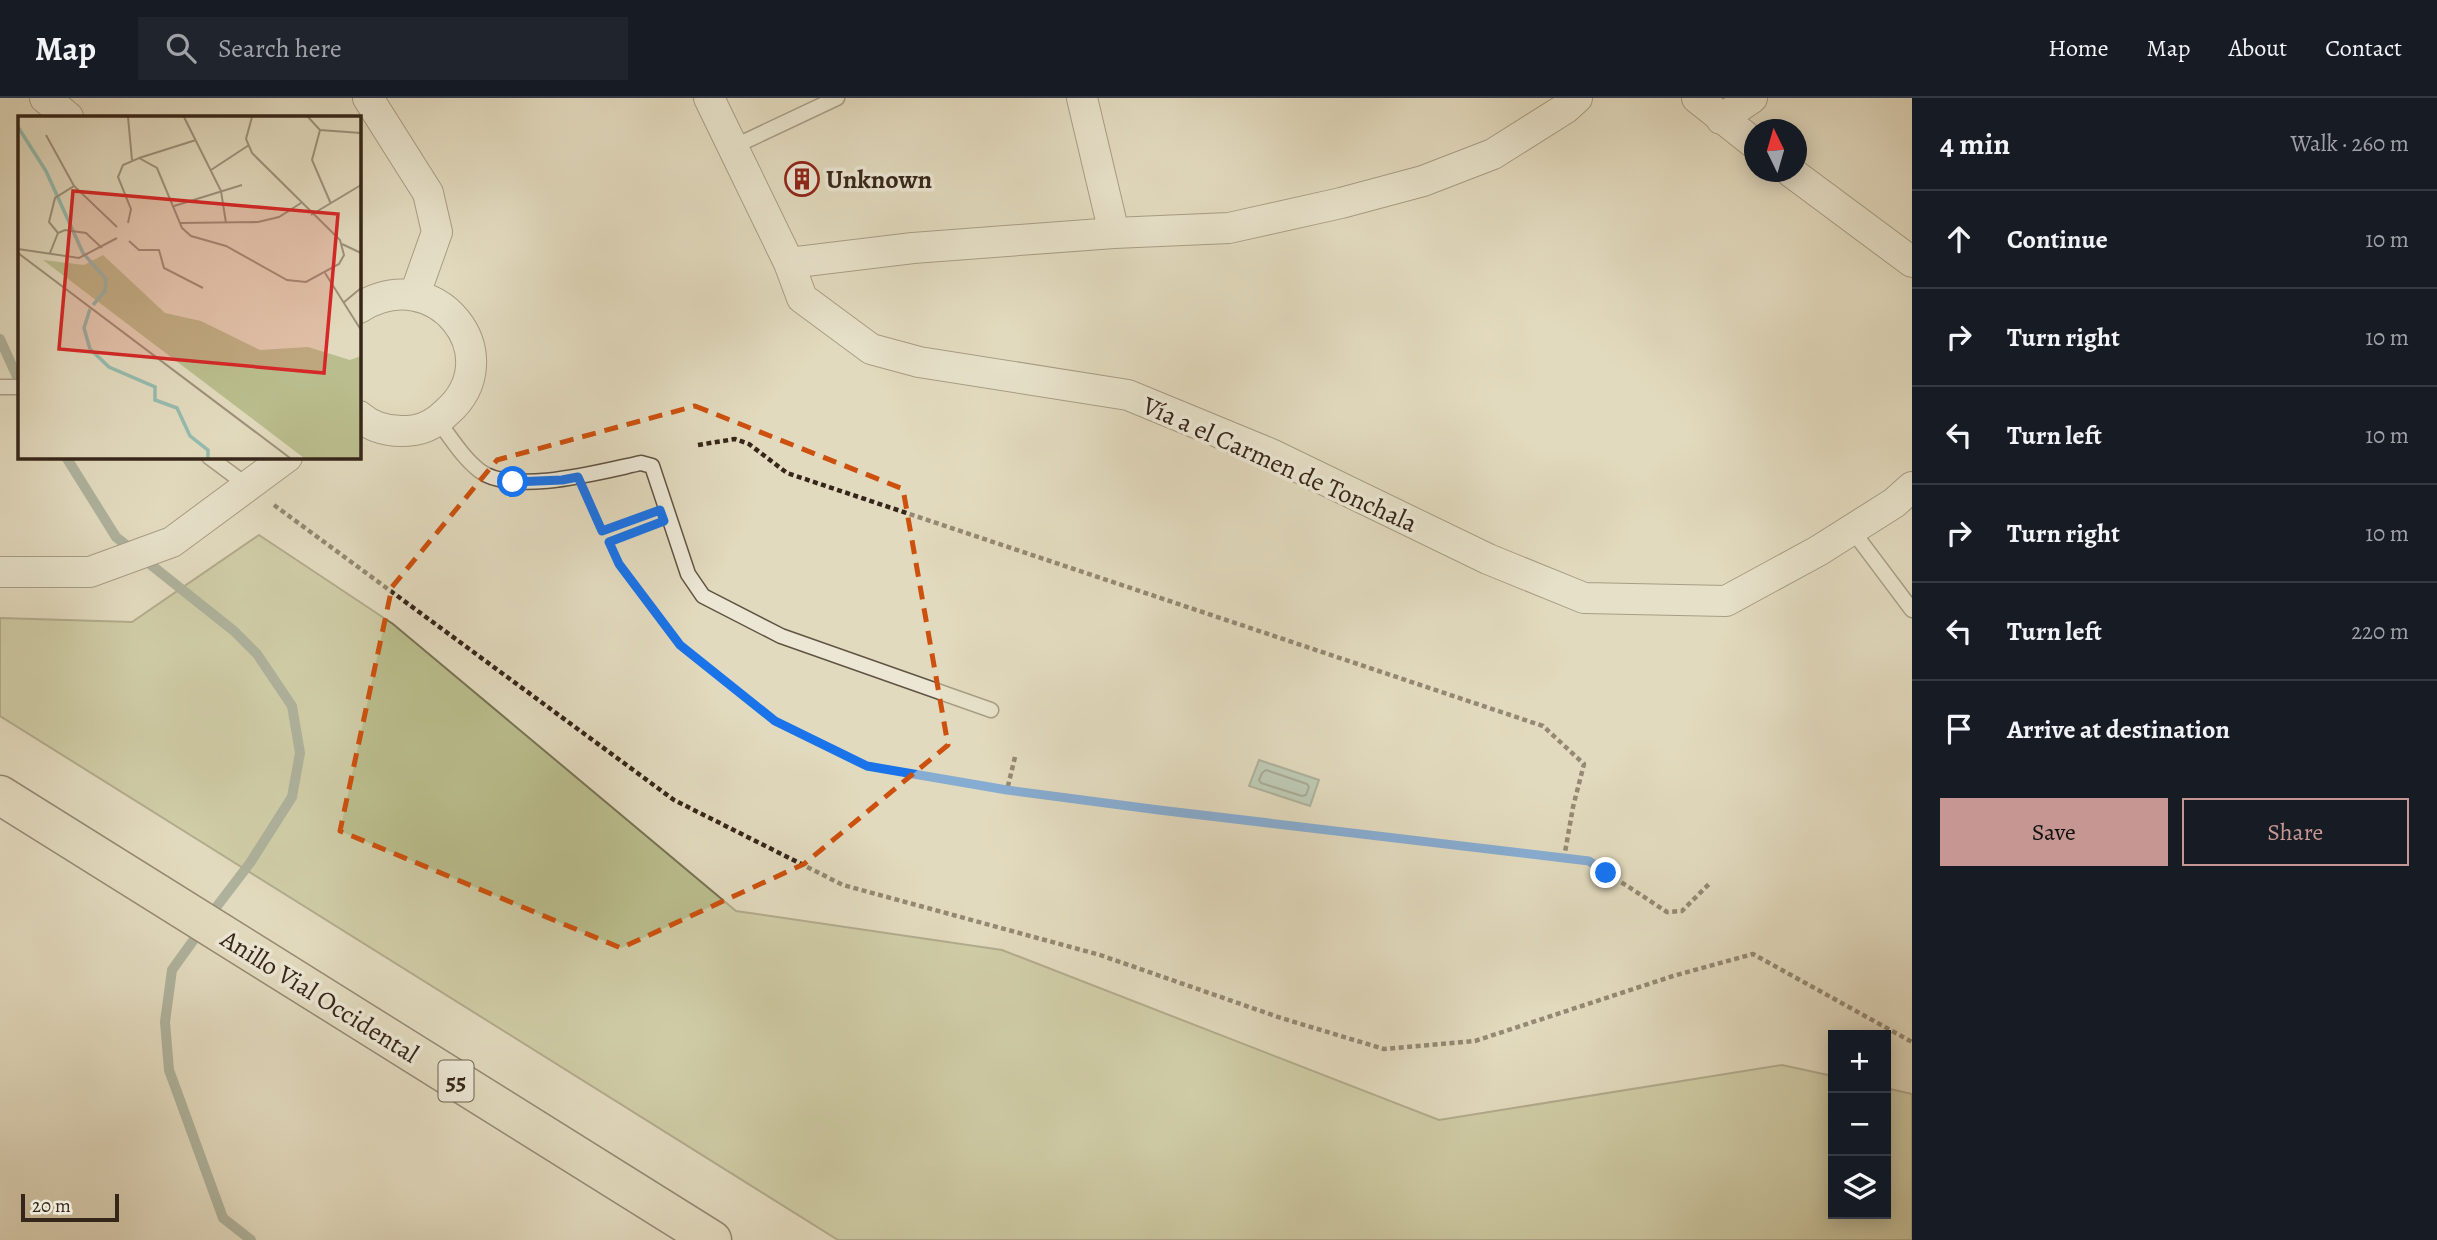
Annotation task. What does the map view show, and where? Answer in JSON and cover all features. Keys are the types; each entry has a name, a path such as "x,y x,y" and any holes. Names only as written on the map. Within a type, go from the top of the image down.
{"highway":[{"name":"Anillo Vial Occidental","path":"0,795 712,1240"}],"street":[{"path":"46,98 67,116"},
{"path":"368,98 429,193 437,232 415,295"},
{"name":"Vía a el Carmen de Tonchala","path":"709,98 789,263 802,298 871,349 919,362 1128,395 1272,454 1488,559 1584,598 1726,601 1818,551 1894,503 1912,488"},
{"path":"1082,98 1114,233"},
{"path":"789,263 913,248 1114,233 1229,228 1423,181 1493,154 1566,108 1577,98"},
{"path":"1697,98 1744,136"},
{"path":"1721,118 1752,98"},
{"path":"1804,182 1912,262"},
{"path":"360,307 372,299 394,294 415,295 437,303 455,318 467,338 471,362 467,385 456,405 438,421 421,429 402,432 383,429 360,417"},
{"path":"0,572 90,572 172,542 287,458"}],"lane":[{"path":"733,146 837,98"},
{"path":"0,387 18,387"},
{"path":"438,421 464,455 482,473 513,482 562,480 641,463 652,466 688,574 703,596 781,636 991,710"},
{"path":"210,458 248,486"},
{"path":"1852,530 1912,610"}],"path":[{"path":"698,445 735,439 749,444 787,473 1543,726 1584,764 1564,858"},
{"path":"578,477 602,531 649,514"},
{"path":"248,486 674,800 843,885 1100,955 1281,1018 1384,1049 1475,1041 1673,976 1753,954 1912,1042"},
{"path":"653,525 609,542 619,564 680,645 775,721 867,766 1007,790 1589,861 1667,912 1682,911 1710,883"},
{"path":"1007,790 1016,757"}],"highlighted area":[{"path":"695,406 903,489 948,745 804,864 621,948 340,831 392,587 497,460"}],"green space":[{"path":"259,535 393,624 736,911 1002,950 1439,1120 1782,1065 1828,1075 1828,1219 1891,1219 1891,1089 1912,1094 1912,1240 838,1240 0,716 0,618 132,622"}],"water":[{"path":"1259,760 1319,780 1310,806 1249,786"}],"waterway":[{"path":"0,339 18,379"},
{"path":"67,458 116,537 234,631 257,654 292,706 300,753 292,797 250,863 208,918"},
{"path":"200,931 172,970 165,1022 169,1070 223,1218 251,1240"}],"place":[{"name":"Unknown","path":"802,179"}],"route":[{"path":"513,482 578,477 602,531 660,510 664,521 609,542 619,564 680,645 775,721 867,766 1007,790 1589,861 1606,873"}]}
